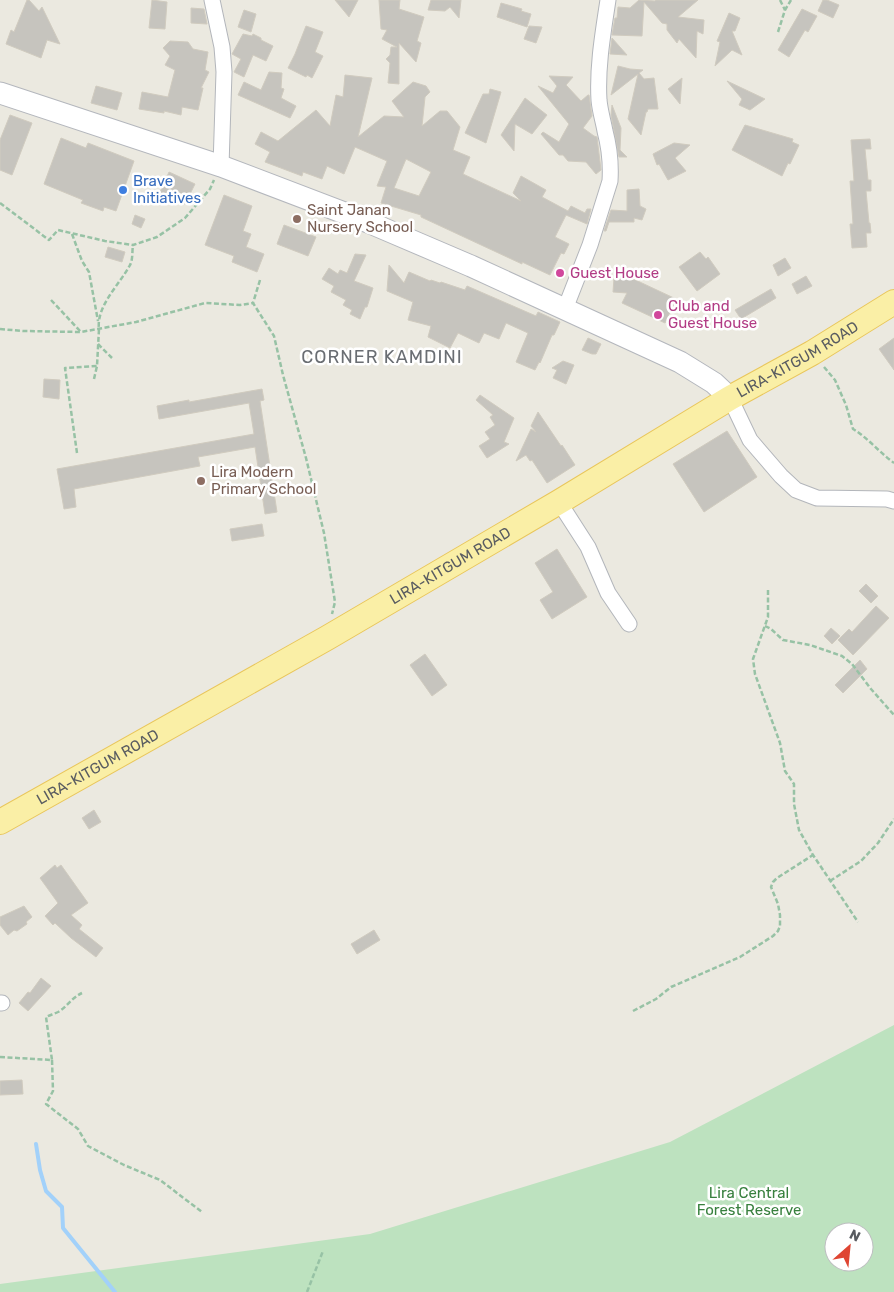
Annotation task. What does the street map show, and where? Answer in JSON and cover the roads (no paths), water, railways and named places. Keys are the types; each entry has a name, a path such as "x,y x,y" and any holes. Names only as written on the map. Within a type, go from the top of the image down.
{"main road":[{"name":"LIRA-KITGUM ROAD","path":"0,822 327,638 559,502 730,398 812,353 894,302"}],"street":[{"path":"212,0 222,47 224,72 221,166"},
{"path":"565,309 590,245 610,181 611,171 606,132 600,110 598,86 608,0"},
{"path":"0,93 221,166 368,222 471,266 680,362 714,383 730,398 750,440 780,476 796,490 817,498 886,499 894,501"},
{"path":"559,502 588,547 608,593 629,624"}],"waterway":[{"path":"36,1144 46,1191 62,1207 63,1228 115,1292"}],"place":[{"name":"Brave Initiatives","path":"123,190"},
{"name":"Saint Janan Nursery School","path":"297,219"},
{"name":"Guest House","path":"560,273"},
{"name":"Club and Guest House","path":"658,315"},
{"name":"Lira Modern Primary School","path":"201,481"}],"district":[{"name":"CORNER KAMDINI","path":"382,357"}],"park label":[{"name":"Lira Central Forest Reserve","path":"749,1202"}]}
